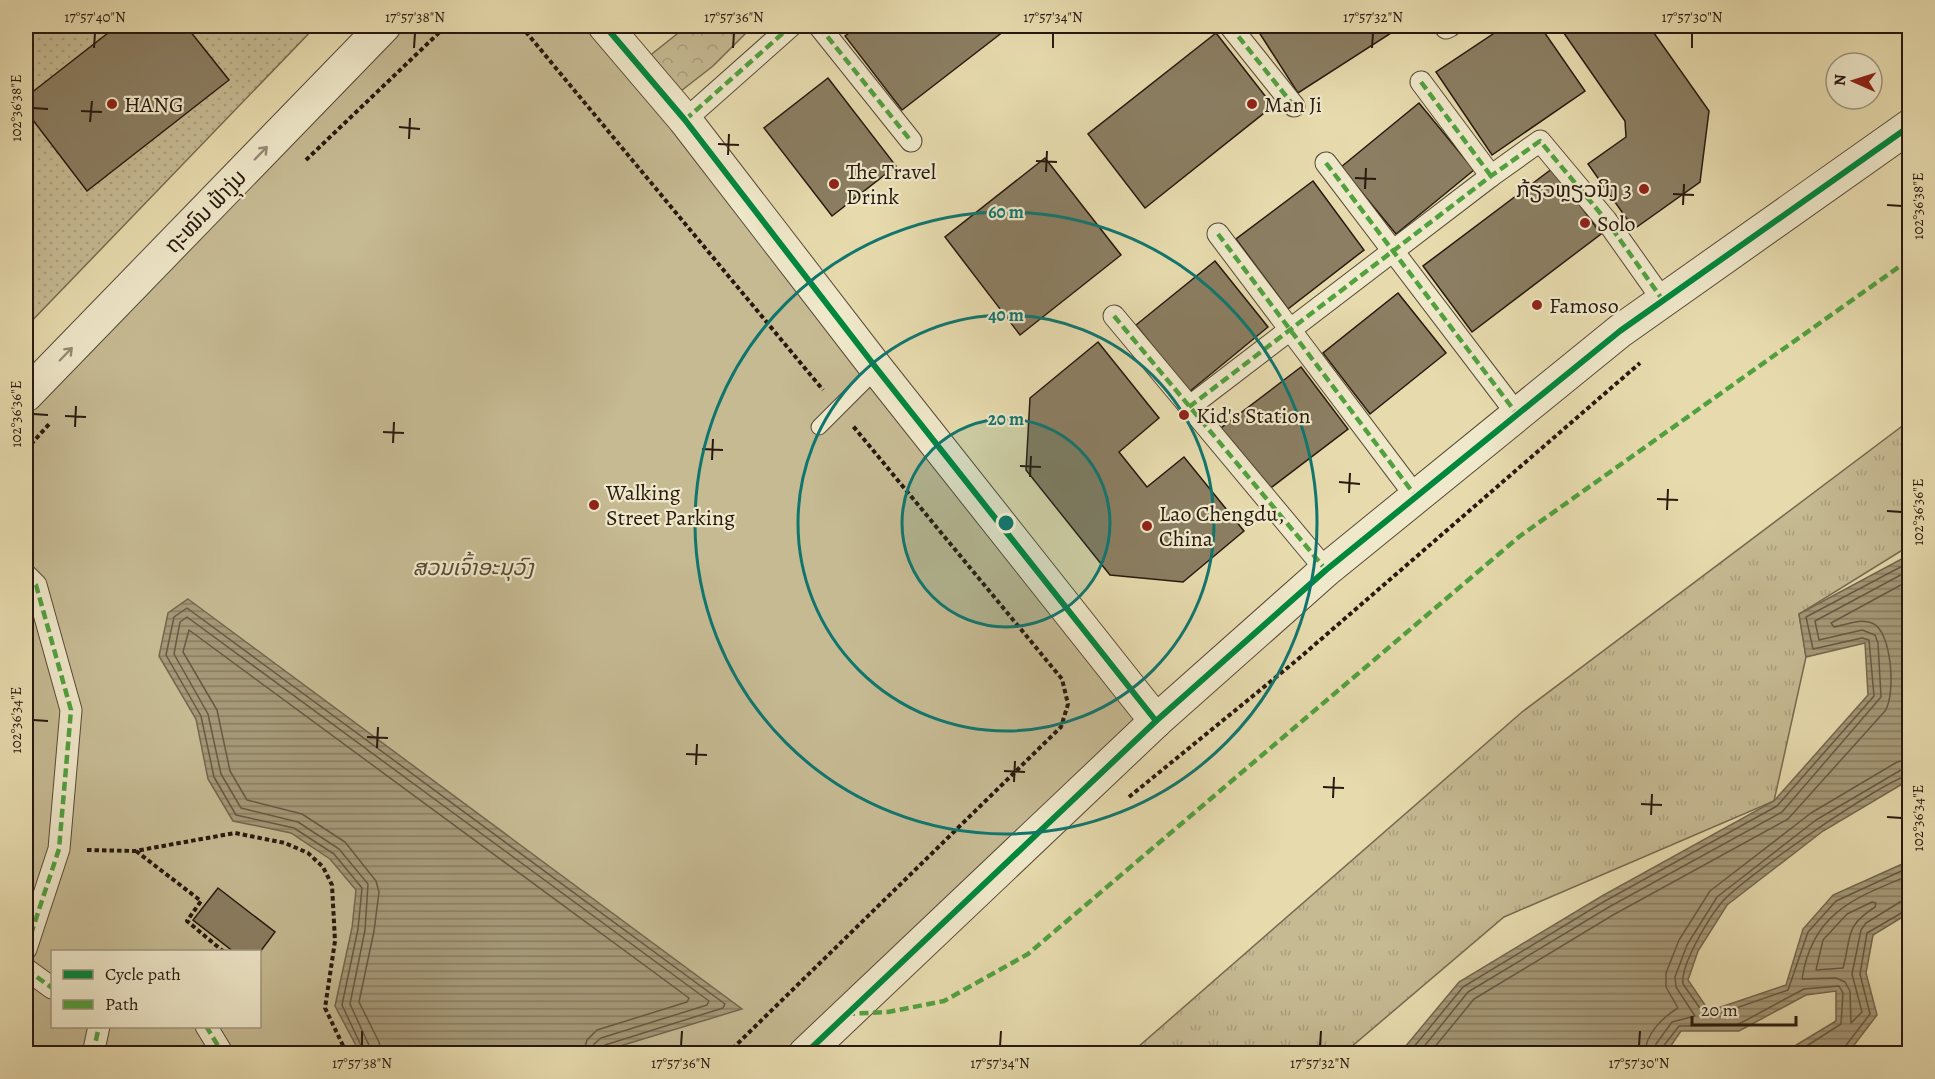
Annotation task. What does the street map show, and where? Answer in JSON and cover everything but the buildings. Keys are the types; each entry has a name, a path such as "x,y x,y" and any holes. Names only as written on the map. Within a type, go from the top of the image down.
{"street":[{"name":"ຖະໝົນ ຟ້າງຸ່ມ","path":"26,396 384,26"},
{"path":"605,26 685,120 877,369 1156,720"},
{"path":"685,120 791,26"},
{"path":"819,26 911,141"},
{"path":"1230,26 1294,106"},
{"path":"1421,82 1491,176"},
{"path":"805,1053 1156,720 1326,570 1662,299 1910,126"},
{"path":"1189,407 1540,141 1606,220 1662,299"},
{"path":"1326,163 1517,414"},
{"path":"1218,234 1417,498"},
{"path":"1114,316 1326,570"},
{"path":"26,575 36,585 71,710 59,849 26,949"},
{"path":"26,969 51,987"},
{"path":"93,1053 99,1028"},
{"path":"207,1028 223,1053"}],"lane":[{"path":"819,427 877,369"}],"path":[{"path":"521,26 1062,679 1068,704 1061,727 727,1053"},
{"path":"1128,798 1298,660 1646,357"},
{"path":"59,849 135,851 235,834 285,843 308,853 323,867 332,885 334,940 325,1008 347,1053"},
{"path":"135,851 201,901 187,921 223,950"}],"green space":[{"path":"26,26 316,26 26,327"},
{"name":"ສວນເຈົ້າອະນຸວົງ","path":"384,26 605,26 1156,721 805,1053 26,1053 26,395"},
{"path":"687,26 753,26 713,66 668,101 638,65"},
{"path":"1909,421 1909,546 1799,614 1806,657 1774,801 1504,917 1344,1053 1130,1054 1522,712"}],"water":[{"path":"1909,555 1909,780 1823,831 1727,905 1698,951 1688,980 1709,1011 1786,985 1803,929 1833,895 1909,861 1909,913 1873,935 1866,973 1877,1015 1848,1053 1783,1053 1836,1021 1836,991 1806,995 1739,1031 1681,1031 1666,1053 1400,1053 1459,982 1602,896 1774,801 1868,695 1865,643 1806,657 1799,614"},
{"path":"188,599 742,1009 597,1053 360,1053 335,1006 352,928 356,890 330,859 291,833 233,821 208,779 196,719 159,656 168,613"}],"marked path":[{"path":"685,120 791,26"},
{"path":"819,26 911,141"},
{"path":"1230,26 1294,106"},
{"path":"1446,28 1450,26"},
{"path":"1421,82 1491,176"},
{"path":"1189,407 1540,141 1606,220 1662,299"},
{"path":"1326,163 1517,414"},
{"path":"1218,234 1417,498"},
{"path":"846,1014 888,1012 944,1001 1028,954 1520,536 1910,259"},
{"path":"1114,316 1326,570"},
{"path":"26,575 36,585 71,710 59,849 26,949"},
{"path":"26,969 51,987"},
{"path":"93,1054 99,1028"},
{"path":"207,1028 223,1054"}],"cycle path":[{"path":"605,26 685,120 877,369 1156,721"},
{"path":"805,1054 1156,721 1326,570 1620,331 1910,126"}],"place":[{"name":"HANG","path":"112,104"},
{"name":"Man Ji","path":"1252,104"},
{"name":"The Travel Drink","path":"834,184"},
{"name":"ກ້ຽວຫຼຽວນິງ 3","path":"1644,189"},
{"name":"Solo","path":"1585,223"},
{"name":"Famoso","path":"1537,305"},
{"name":"Kid's Station","path":"1184,415"},
{"name":"Walking Street Parking","path":"594,505"},
{"name":"Lao Chengdu, China","path":"1147,526"}]}
